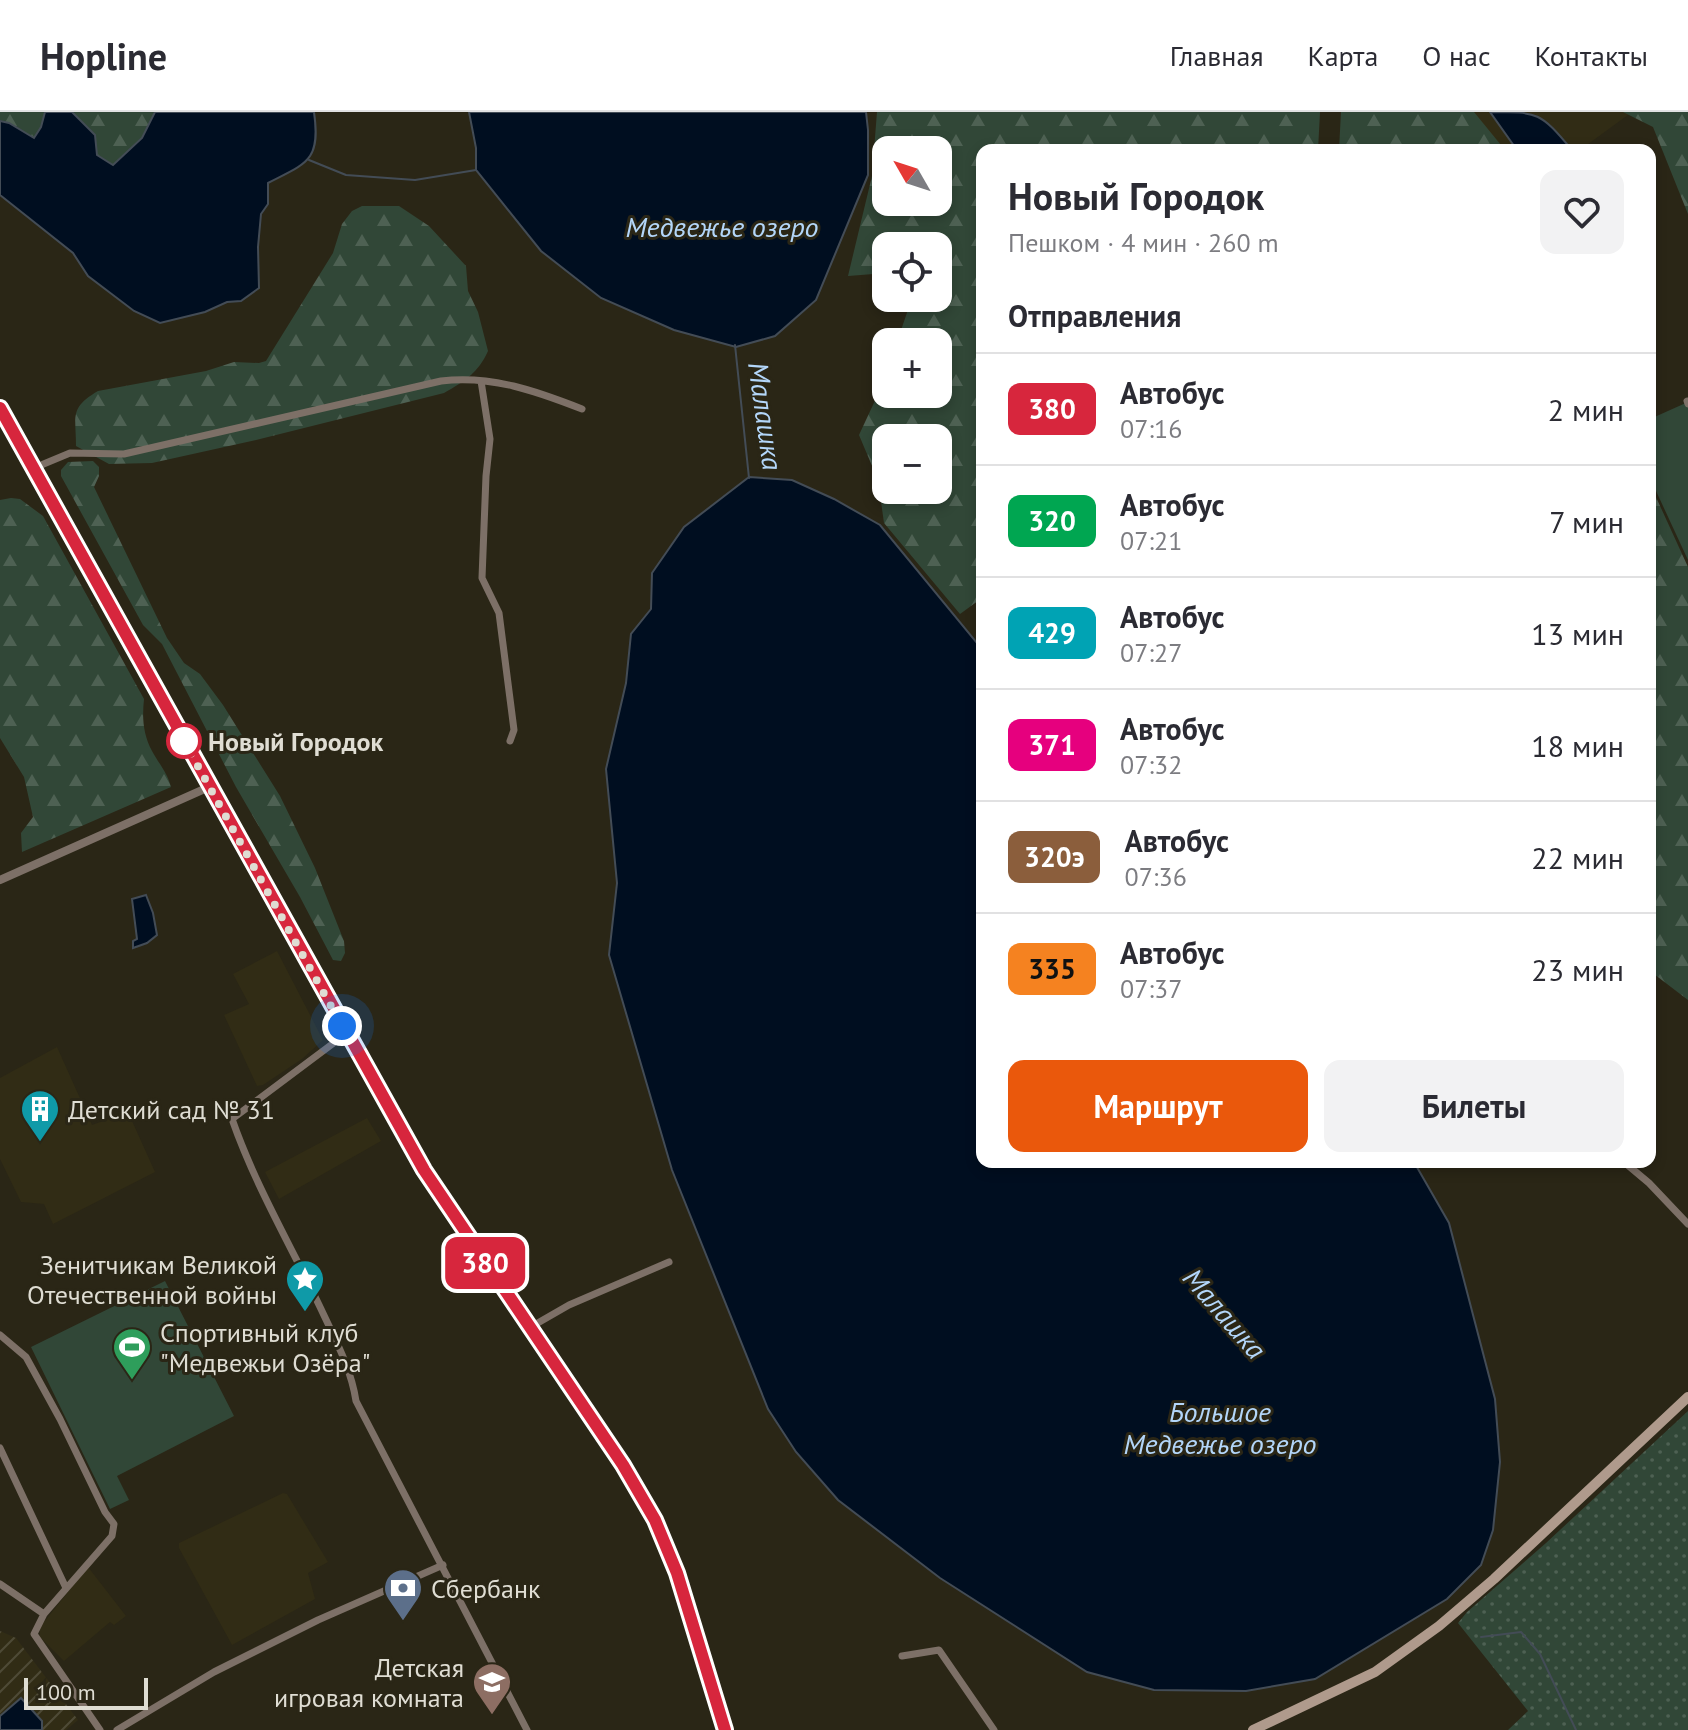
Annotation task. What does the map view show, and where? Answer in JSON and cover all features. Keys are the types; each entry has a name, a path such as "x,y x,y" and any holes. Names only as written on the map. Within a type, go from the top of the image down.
{"main road":[{"path":"0,408 424,1170 623,1465 655,1520 677,1573 725,1730"},
{"path":"1253,1730 1375,1672 1439,1626 1494,1579 1688,1397"}],"street":[{"path":"34,468 70,453 124,454 441,381 469,378 537,390 582,409"},
{"path":"481,381 490,439 482,578 499,613 507,658 514,730 510,741"},
{"path":"0,880 209,787"},
{"path":"347,1033 232,1119 340,1351 353,1381 356,1401 527,1730"},
{"path":"1631,1168 1688,1224"},
{"path":"529,1328 569,1305 669,1262"},
{"path":"0,1335 26,1357 114,1524 112,1536 44,1614 34,1634 100,1730"},
{"path":"0,1448 66,1588"},
{"path":"117,1730 214,1672 318,1620 443,1565"},
{"path":"0,1584 44,1614"},
{"path":"902,1656 939,1650 951,1663 971,1700 994,1730"}],"shaded area":[{"path":"1460,112 1632,112 1588,144 1477,144"},
{"path":"277,951 323,1040 302,1059 257,1086 224,1015 249,1004 233,974"},
{"path":"57,1047 92,1125 128,1112 155,1172 53,1224 44,1204 21,1202 0,1159 0,1078"},
{"path":"367,1118 381,1141 279,1199 265,1172"},
{"path":"283,1493 287,1494 328,1562 308,1573 315,1599 232,1645 179,1543"},
{"path":"88,1567 126,1616 114,1625 110,1622 64,1661 40,1637 40,1627"},
{"path":"0,1631 16,1638 78,1720 66,1730 0,1730"}],"green space":[{"path":"0,112 45,112 42,127 34,138 0,121"},
{"path":"72,112 155,112 142,138 113,165 97,155 95,135"},
{"path":"877,112 1320,112 1318,144 976,144 976,602 960,614 884,523 881,504 952,504 952,424 872,424 872,466 859,435 872,407 952,408 952,328 902,328 907,312 952,312 952,232 872,232 872,274 848,276 872,176 872,216 952,216 952,136 875,136"},
{"path":"1341,112 1474,112 1500,144 1339,144"},
{"path":"1623,112 1688,112 1688,214 1653,127"},
{"path":"362,206 399,206 429,226 466,266 468,291 478,312 488,351 470,376 444,393 152,463 109,464 76,446 78,408 98,391 206,371 234,362 266,361 333,253 342,224 352,211"},
{"path":"1688,402 1688,560 1656,491 1656,416"},
{"path":"93,461 99,467 94,487 167,638 184,663 200,674 223,705 280,796 315,868 344,941 345,953 341,961 333,960 236,787 162,644 143,625 61,476 61,470 68,462"},
{"path":"1656,497 1688,567 1688,1000 1656,976"},
{"path":"20,499 43,516 144,699 143,719 147,738 171,787 22,852 21,833 33,817 24,777 0,738 0,500"},
{"name":"Спортивный клуб \"Медвежьи Озёра\"","path":"165,1281 234,1416 117,1476 129,1500 110,1509 31,1347"},
{"path":"1688,1411 1688,1730 1508,1730 1528,1711 1458,1623"}],"water":[{"path":"45,112 72,112 95,135 97,155 113,165 142,138 155,112 314,112 316,128 313,151 302,165 268,183 268,204 261,214 258,247 259,288 241,301 227,302 205,312 160,323 134,311 88,276 73,253 0,195 0,121 34,138"},
{"name":"Медвежье озеро","path":"469,112 866,112 868,175 816,300 775,336 736,347 674,330 601,298 541,251 476,170 476,148"},
{"path":"1490,112 1537,117 1553,128 1567,144 1513,144"},
{"name":"Большое Медвежье озеро","path":"749,477 792,480 880,525 976,642 976,1168 1417,1168 1449,1223 1495,1399 1500,1462 1493,1530 1481,1565 1447,1599 1315,1679 1246,1691 1154,1690 1087,1672 940,1578 838,1500 796,1452 768,1409 672,1170 609,955 617,883 606,769 626,683 631,634 651,609 652,573 684,527"},
{"path":"146,895 157,935 133,948 133,941 137,939 132,899"},
{"path":"21,1698 42,1721 42,1730 0,1730 0,1716"}],"waterway":[{"name":"Малашка","path":"309,160 346,175 415,180 476,170"},
{"name":"Малашка","path":"735,345 749,478"},
{"name":"Малашка","path":"1481,1637 1521,1632 1540,1654 1576,1730"}],"bus line":[{"name":"380","path":"0,408 424,1170 623,1465 655,1520 677,1573 725,1730"}],"place":[{"name":"Новый Городок","path":"184,741"},
{"name":"Детский сад № 31","path":"40,1143"},
{"name":"Зенитчикам Великой Отечественной войны","path":"305,1313"},
{"name":"Спортивный клуб \"Медвежьи Озёра\"","path":"132,1381"},
{"name":"Сбербанк","path":"403,1622"},
{"name":"Детская игровая комната","path":"492,1716"}],"route":[{"path":"184,741 342,1026"}]}
